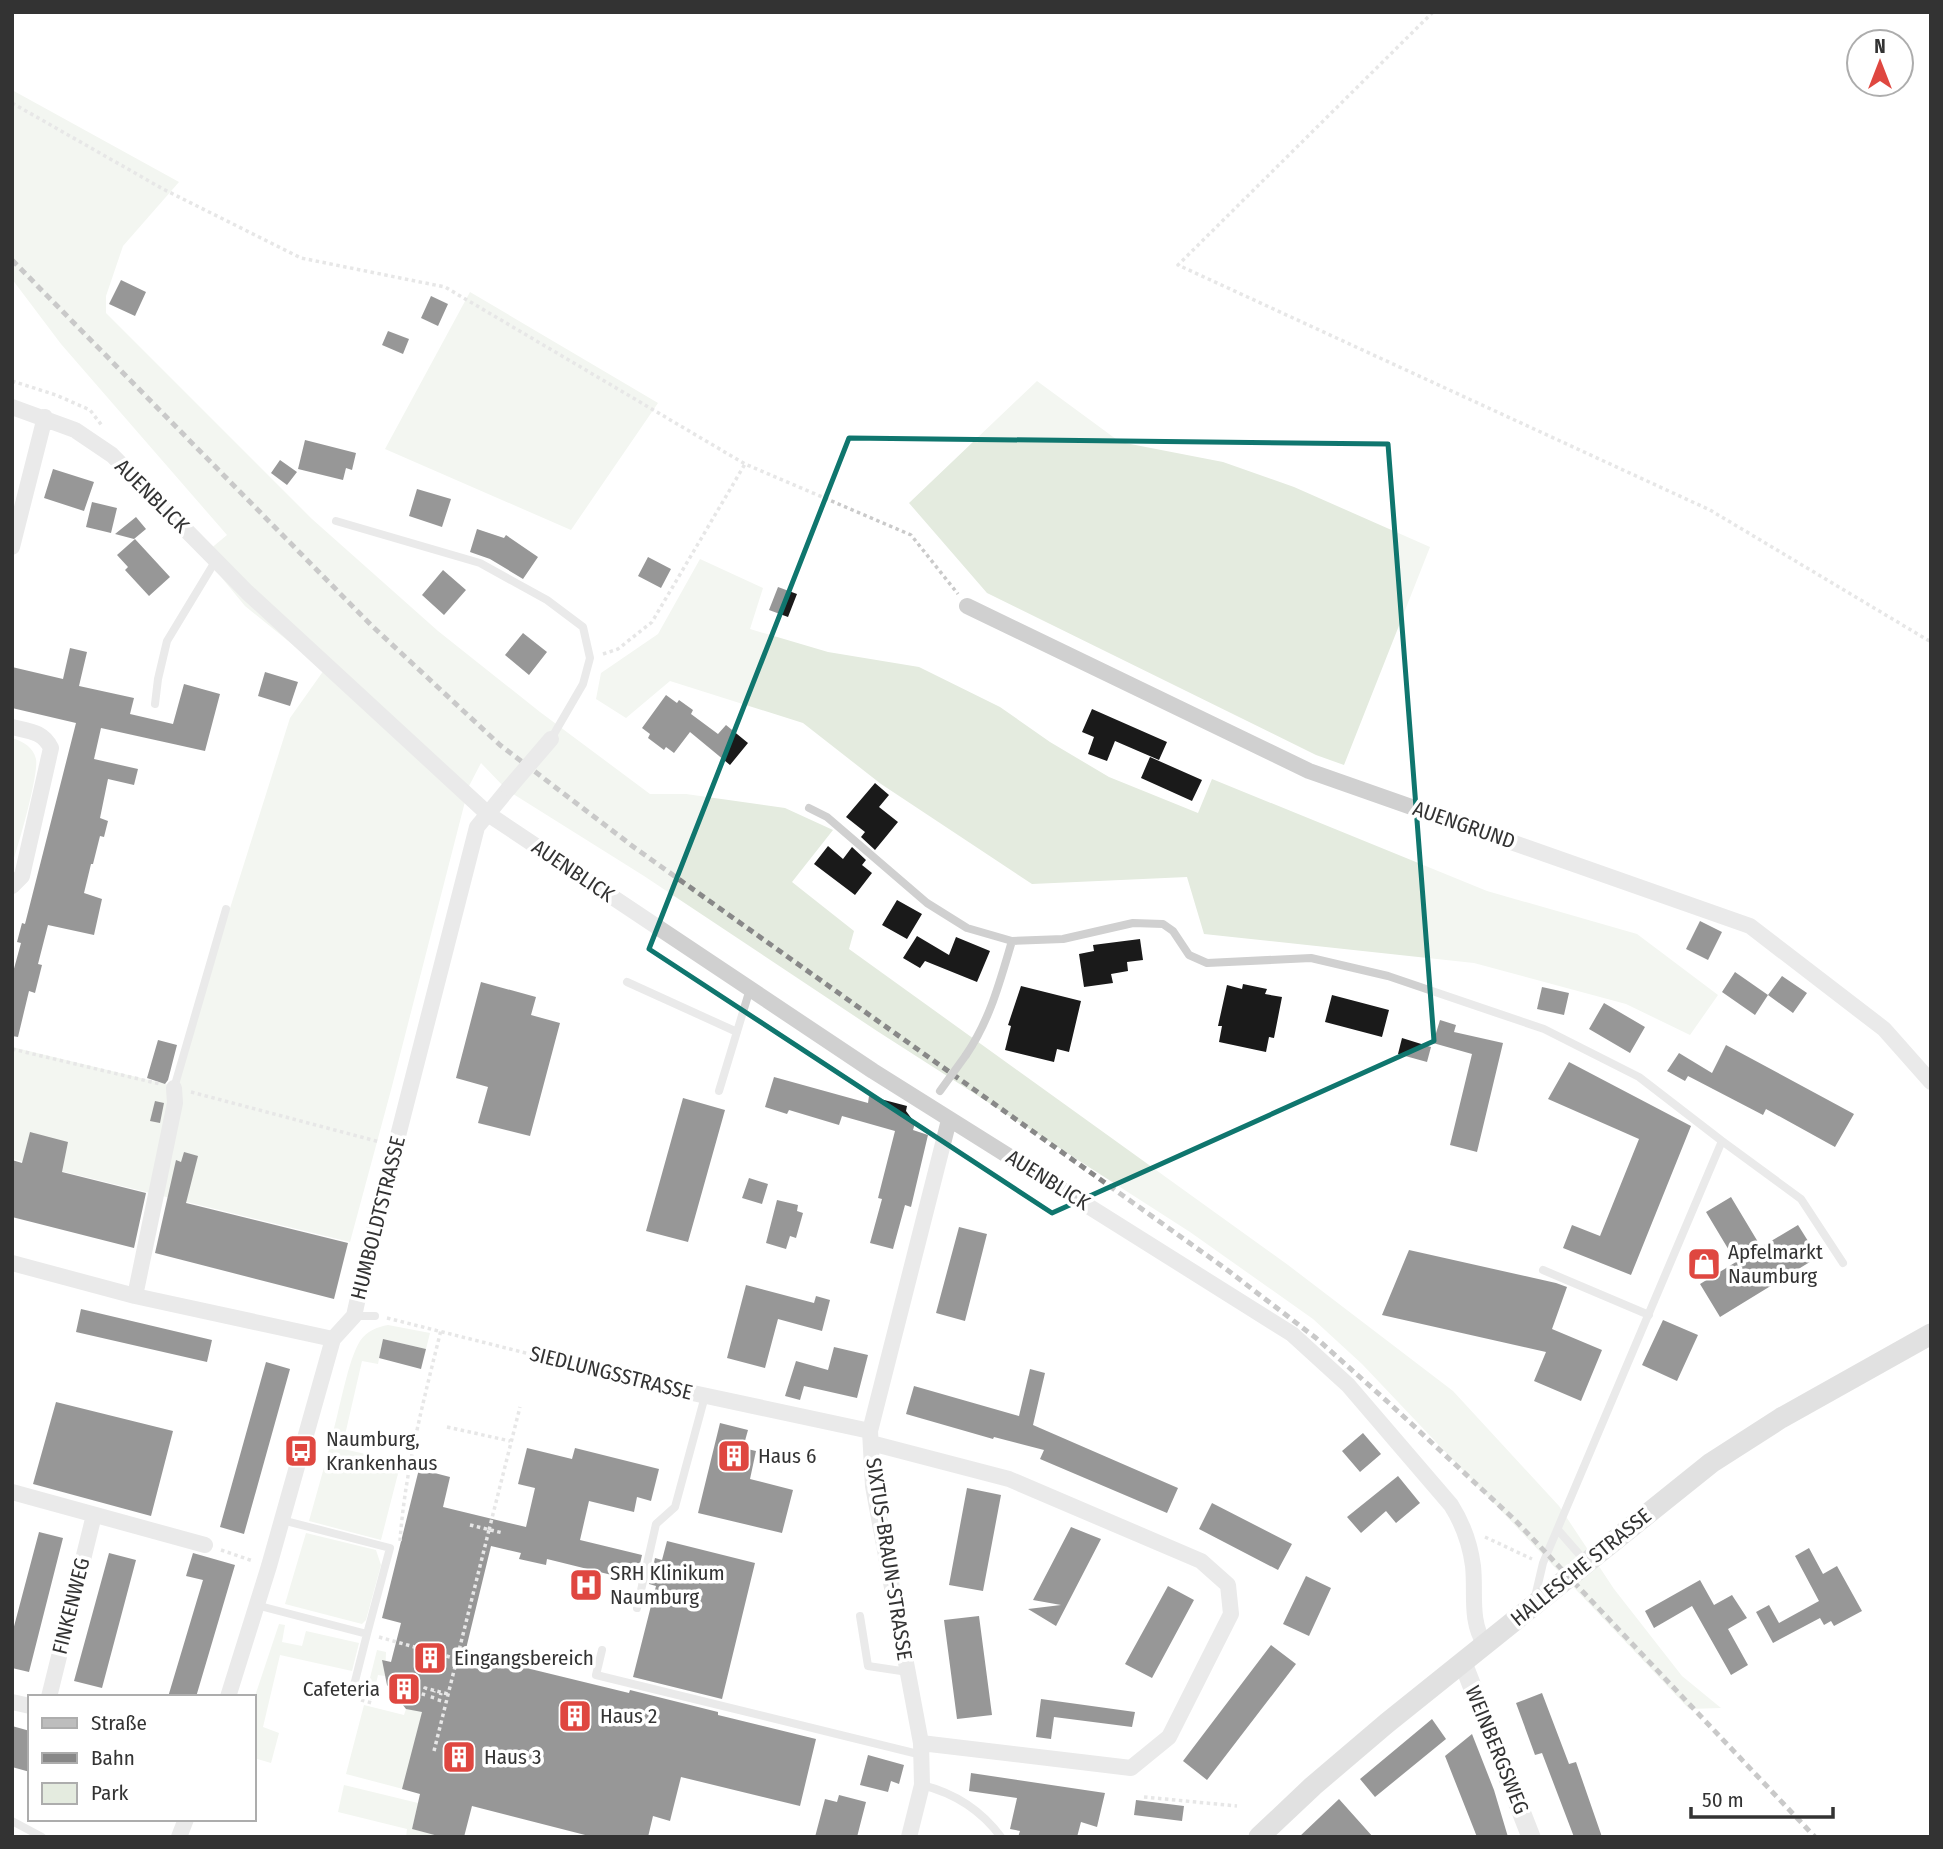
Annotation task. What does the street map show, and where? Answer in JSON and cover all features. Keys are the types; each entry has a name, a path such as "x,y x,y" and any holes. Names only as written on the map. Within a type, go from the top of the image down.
{"main road":[{"name":"HALLESCHE STRASSE","path":"1259,1837 1323,1777 1711,1463 1747,1438 1931,1334"}],"street":[{"name":"AUENBLICK","path":"12,407 75,430 112,455 247,592 488,814 949,1120 1292,1334 1348,1385 1433,1481 1464,1526 1473,1567 1474,1616 1485,1645"},
{"path":"12,547 45,417"},
{"name":"AUENGRUND","path":"967,606 1309,771 1750,926 1884,1029 1931,1082"},
{"path":"12,727 41,734 51,748 22,876 12,886"},
{"path":"488,814 551,738"},
{"name":"HUMBOLDTSTRASSE","path":"229,1695 333,1339 354,1316 477,827 488,814"},
{"path":"135,1296 175,1103 174,1088"},
{"name":"SIXTUS-BRAUN-STRASSE","path":"909,1837 922,1785 922,1749 873,1486 870,1437 949,1120"},
{"path":"12,1263 135,1296 333,1339"},
{"name":"SIEDLUNGSSTRASSE","path":"632,1380 870,1437 1009,1479 1201,1561 1228,1585 1230,1614 1169,1737 1131,1768 922,1749"},
{"path":"12,1492 205,1545"},
{"name":"FINKENWEG","path":"49,1695 94,1515"},
{"name":"WEINBERGSWEG","path":"1463,1663 1531,1837"}],"lane":[{"path":"337,521 480,563 547,600 583,627 590,659 583,684 551,738"},
{"path":"155,704 167,641 216,560"},
{"path":"809,808 827,817 927,903 967,928 1012,941 1063,939 1133,923 1163,924 1173,931 1189,955 1207,963 1311,958 1388,976 1544,1029 1639,1077 1801,1199 1843,1263"},
{"path":"174,1088 226,909"},
{"path":"929,1106 981,1033 997,993 1012,941"},
{"path":"628,982 737,1032"},
{"path":"719,1091 750,989"},
{"path":"1533,1607 1543,1563 1722,1142"},
{"path":"1543,1270 1649,1315"},
{"path":"354,1316 375,1316"},
{"path":"637,1608 656,1524 675,1507 705,1396"},
{"path":"282,1520 390,1548 352,1693"},
{"path":"1558,1530 1586,1563"},
{"path":"256,1605 367,1634"},
{"path":"860,1616 868,1666 908,1672"},
{"path":"602,1650 596,1675 922,1749"},
{"path":"922,1785 946,1791 957,1798 985,1818 1001,1837"},
{"path":"12,1821 42,1837"}],"path":[{"path":"1433,12 1178,265 1710,510 1931,642"},
{"path":"12,103 163,189 301,258 445,287 745,464 911,535 967,606"},
{"path":"618,649 652,622 745,464"},
{"path":"12,1049 396,1146"},
{"name":"SIEDLUNGSSTRASSE","path":"375,1316 441,1330 632,1380"},
{"path":"397,1551 400,1520 441,1330"},
{"path":"434,1751 520,1407"},
{"path":"447,1427 511,1441"},
{"path":"470,1525 503,1533"},
{"path":"1464,1526 1515,1553"},
{"path":"205,1545 268,1566"},
{"path":"367,1634 457,1659"},
{"path":"363,1687 360,1700 372,1703"},
{"path":"423,1696 425,1688 448,1694"},
{"path":"432,1699 434,1691"},
{"path":"439,1702 441,1693"},
{"path":"1144,1797 1237,1806"}],"highlighted area":[{"path":"849,438 1388,444 1434,1041 1052,1213 649,949"}],"green space":[{"path":"12,90 179,182 123,246 106,296 106,313 312,519 438,631 650,794 686,794 785,808 833,830 792,882 854,931 849,949 1288,1265 1453,1391 1559,1506 1614,1589 1682,1676 1721,1708 1689,1709 1362,1364 1313,1319 1190,1232 877,1031 644,876 507,790 481,763 469,786 350,1242 12,1159 12,1047 174,1086 290,718 324,670 245,606 203,555 227,535 61,344 12,279"},
{"path":"470,292 658,403 571,530 385,449"},
{"path":"1037,381 1120,442 1223,462 1294,487 1430,547 1344,765 1316,755 987,593 909,503"},
{"path":"700,559 763,588 750,629 828,652 919,667 1000,707 1050,742 1109,777 1198,813 1212,779 1487,891 1637,934 1718,995 1690,1035 1626,1004 1474,963 1204,934 1187,877 1032,884 881,784 803,723 670,681 626,718 596,699 601,673 658,634"},
{"path":"12,738 30,748 35,755 36,767 12,864"},
{"path":"388,1325 430,1333 426,1349 383,1339 378,1364 362,1361 345,1435 333,1432 348,1372 360,1341 376,1328"},
{"path":"330,1446 401,1462 381,1540 309,1521"},
{"path":"306,1533 376,1550 381,1565 366,1620 362,1624 285,1604"},
{"path":"279,1624 285,1625 282,1642 302,1646 306,1631 359,1643 352,1671 280,1655 263,1727 279,1733 271,1763 256,1759 255,1695"},
{"path":"377,1650 386,1652 385,1676 378,1675 372,1700 365,1698"},
{"path":"364,1705 404,1715 406,1709 424,1706 403,1789 346,1774"},
{"path":"344,1785 418,1803 412,1829 442,1837 406,1837 407,1829 338,1812"}],"building":[{"path":"121,280 146,292 135,316 109,304"},
{"path":"431,296 448,304 438,326 421,318"},
{"path":"388,331 409,339 403,354 382,345"},
{"path":"305,440 356,453 352,470 346,468 343,480 298,469"},
{"path":"280,460 297,472 287,485 271,473"},
{"path":"53,469 94,482 84,511 44,498"},
{"path":"417,489 451,499 442,527 409,516"},
{"path":"92,502 117,508 111,533 86,527"},
{"path":"136,517 146,529 134,539 115,534"},
{"path":"477,529 504,538 506,535 538,557 523,579 490,559 470,552"},
{"path":"135,539 170,577 149,596 125,570 128,567 117,555"},
{"path":"648,557 671,569 661,588 638,576"},
{"path":"443,570 466,590 444,615 422,595"},
{"path":"778,587 797,594 788,617 769,610"},
{"path":"523,633 547,652 529,675 505,655"},
{"path":"70,648 87,652 79,686 134,698 130,714 173,724 184,684 220,694 205,751 101,728 94,759 138,769 134,785 108,779 100,818 108,821 104,837 100,836 84,893 102,899 94,935 48,925 38,964 42,965 35,993 29,991 18,1037 12,1036 12,976 21,943 17,942 22,923 25,924 76,723 12,708 12,667 63,679"},
{"path":"265,672 298,682 290,706 258,696"},
{"path":"666,695 693,710 691,714 718,734 726,725 748,743 730,765 690,732 674,753 666,747 664,750 648,738 650,734 642,728"},
{"path":"1092,709 1167,742 1159,760 1115,741 1107,761 1088,754 1094,737 1082,732"},
{"path":"1150,757 1202,780 1192,801 1141,778"},
{"path":"875,783 889,795 879,807 898,822 875,850 861,837 865,832 846,817"},
{"path":"828,846 843,859 852,847 866,860 862,865 872,873 855,895 814,864"},
{"path":"897,900 922,914 907,939 882,925"},
{"path":"1700,921 1722,932 1708,960 1686,949"},
{"path":"917,936 949,955 956,937 990,951 977,982 925,961 920,968 903,958"},
{"path":"1140,939 1143,960 1127,962 1128,971 1111,974 1113,983 1084,987 1079,954 1094,951 1093,945"},
{"path":"1735,972 1768,995 1755,1015 1722,992"},
{"path":"1782,976 1807,993 1793,1013 1768,995"},
{"path":"481,982 536,997 531,1015 560,1023 530,1136 478,1123 488,1087 456,1078"},
{"path":"1243,984 1267,989 1265,994 1282,997 1274,1038 1269,1037 1266,1052 1219,1042 1222,1026 1218,1026 1227,985 1242,989"},
{"path":"1021,986 1081,1001 1069,1052 1057,1049 1054,1062 1005,1050 1011,1026 1008,1025"},
{"path":"1542,987 1569,993 1564,1015 1537,1009"},
{"path":"1332,995 1389,1010 1382,1037 1325,1022"},
{"path":"1604,1003 1645,1027 1630,1053 1589,1029"},
{"path":"1440,1020 1456,1025 1454,1032 1503,1043 1477,1152 1450,1145 1472,1054 1433,1043"},
{"path":"1402,1038 1431,1047 1427,1062 1398,1054"},
{"path":"158,1040 177,1045 165,1084 147,1078"},
{"path":"1726,1045 1854,1114 1835,1147 1766,1109 1763,1115 1688,1076 1685,1081 1667,1071 1679,1053 1712,1073"},
{"path":"1569,1062 1691,1126 1631,1275 1563,1248 1572,1225 1600,1236 1639,1139 1548,1099"},
{"path":"774,1077 868,1103 869,1096 907,1106 906,1111 915,1123 913,1130 928,1135 911,1207 905,1205 893,1249 870,1243 882,1199 878,1198 895,1131 842,1116 839,1125 789,1110 787,1114 765,1107"},
{"path":"683,1098 725,1110 688,1242 646,1231"},
{"path":"155,1101 164,1103 160,1123 150,1121"},
{"path":"30,1132 68,1142 62,1172 146,1193 134,1248 12,1217 12,1160 22,1163"},
{"path":"184,1152 198,1156 186,1203 348,1243 334,1299 155,1253 176,1160 181,1162"},
{"path":"749,1178 768,1184 762,1204 742,1198"},
{"path":"1731,1197 1761,1247 1798,1225 1818,1257 1720,1317 1700,1284 1736,1262 1706,1212"},
{"path":"777,1200 798,1205 797,1211 803,1213 796,1238 790,1236 786,1249 766,1243"},
{"path":"959,1227 987,1234 965,1321 936,1313"},
{"path":"1409,1250 1567,1287 1552,1329 1602,1350 1581,1401 1534,1381 1546,1352 1382,1315"},
{"path":"746,1285 814,1303 816,1296 830,1300 822,1331 778,1319 765,1368 727,1358"},
{"path":"81,1309 212,1340 207,1362 76,1332"},
{"path":"1663,1320 1698,1335 1677,1381 1642,1365"},
{"path":"383,1339 426,1349 421,1369 379,1358"},
{"path":"834,1347 868,1355 857,1398 804,1386 800,1400 785,1396 796,1361 828,1370"},
{"path":"266,1362 290,1369 244,1534 220,1527"},
{"path":"1030,1369 1045,1373 1033,1425 1178,1488 1167,1513 1040,1459 1044,1450 994,1437 993,1439 906,1414 914,1386 1019,1416"},
{"path":"56,1402 173,1431 151,1516 33,1484"},
{"name":"Haus 6","path":"720,1423 748,1430 743,1448 756,1451 750,1479 793,1490 782,1533 698,1513"},
{"path":"1363,1433 1381,1454 1360,1472 1342,1451"},
{"path":"527,1448 572,1459 575,1448 659,1469 651,1501 637,1497 634,1512 589,1501 580,1540 642,1555 636,1581 547,1559 546,1565 519,1559 521,1553 491,1546 465,1653 629,1693 630,1690 816,1739 800,1806 681,1777 670,1821 653,1816 648,1837 593,1837 472,1806 464,1837 442,1837 412,1829 420,1794 402,1789 422,1712 406,1709 387,1685 382,1660 391,1662 401,1623 382,1618 419,1469 450,1477 443,1507 526,1527 535,1488 518,1484"},
{"path":"1398,1476 1420,1503 1396,1523 1386,1511 1361,1533 1347,1517"},
{"path":"967,1488 1001,1495 983,1591 949,1585"},
{"path":"1212,1503 1292,1544 1278,1570 1199,1529"},
{"path":"1071,1527 1101,1539 1056,1626 1028,1609 1061,1605 1033,1600"},
{"path":"39,1532 63,1538 29,1672 12,1668 12,1634"},
{"path":"667,1541 755,1563 722,1699 633,1677 656,1586 649,1584 655,1558 662,1560"},
{"path":"1809,1548 1823,1574 1837,1566 1862,1611 1834,1626 1831,1621 1824,1625 1820,1618 1773,1643 1756,1612 1769,1605 1779,1623 1819,1601 1795,1556"},
{"path":"109,1553 136,1560 102,1688 74,1681"},
{"path":"193,1553 235,1565 197,1695 169,1695 203,1580 186,1576"},
{"path":"1306,1576 1331,1588 1309,1636 1283,1624"},
{"path":"1700,1580 1714,1605 1732,1595 1747,1618 1728,1629 1748,1665 1731,1675 1692,1606 1654,1628 1645,1611"},
{"path":"1168,1586 1194,1600 1152,1678 1125,1664"},
{"path":"979,1616 992,1715 957,1719 944,1620"},
{"path":"1271,1645 1296,1664 1207,1780 1183,1761"},
{"path":"1542,1693 1569,1764 1576,1762 1602,1837 1574,1837 1542,1753 1535,1755 1516,1703"},
{"path":"1041,1699 1135,1712 1132,1727 1054,1717 1051,1739 1036,1737"},
{"path":"1432,1719 1446,1739 1375,1797 1360,1779"},
{"path":"12,1726 28,1730 28,1771 12,1767"},
{"path":"1472,1734 1494,1790 1508,1837 1477,1837 1445,1756"},
{"path":"868,1755 904,1765 899,1784 891,1781 888,1792 860,1785"},
{"path":"971,1773 1105,1793 1097,1827 1081,1822 1077,1837 1018,1837 1020,1831 1010,1829 1017,1798 969,1791"},
{"path":"839,1795 866,1802 857,1837 815,1837 825,1799 837,1802"},
{"path":"1339,1799 1373,1837 1299,1837"},
{"path":"1136,1800 1184,1806 1182,1821 1134,1815"}],"railway":[{"path":"12,260 371,625 500,745 635,848 1226,1269 1316,1338 1515,1520 1815,1837"}],"place":[{"name":"Apfelmarkt Naumburg","path":"1704,1264"},
{"name":"Naumburg, Krankenhaus","path":"301,1451"},
{"name":"Haus 6","path":"734,1456"},
{"name":"SRH Klinikum Naumburg","path":"586,1585"},
{"name":"Eingangsbereich","path":"430,1658"},
{"name":"Cafeteria","path":"404,1689"},
{"name":"Haus 2","path":"575,1716"},
{"name":"Haus 3","path":"459,1757"}]}
